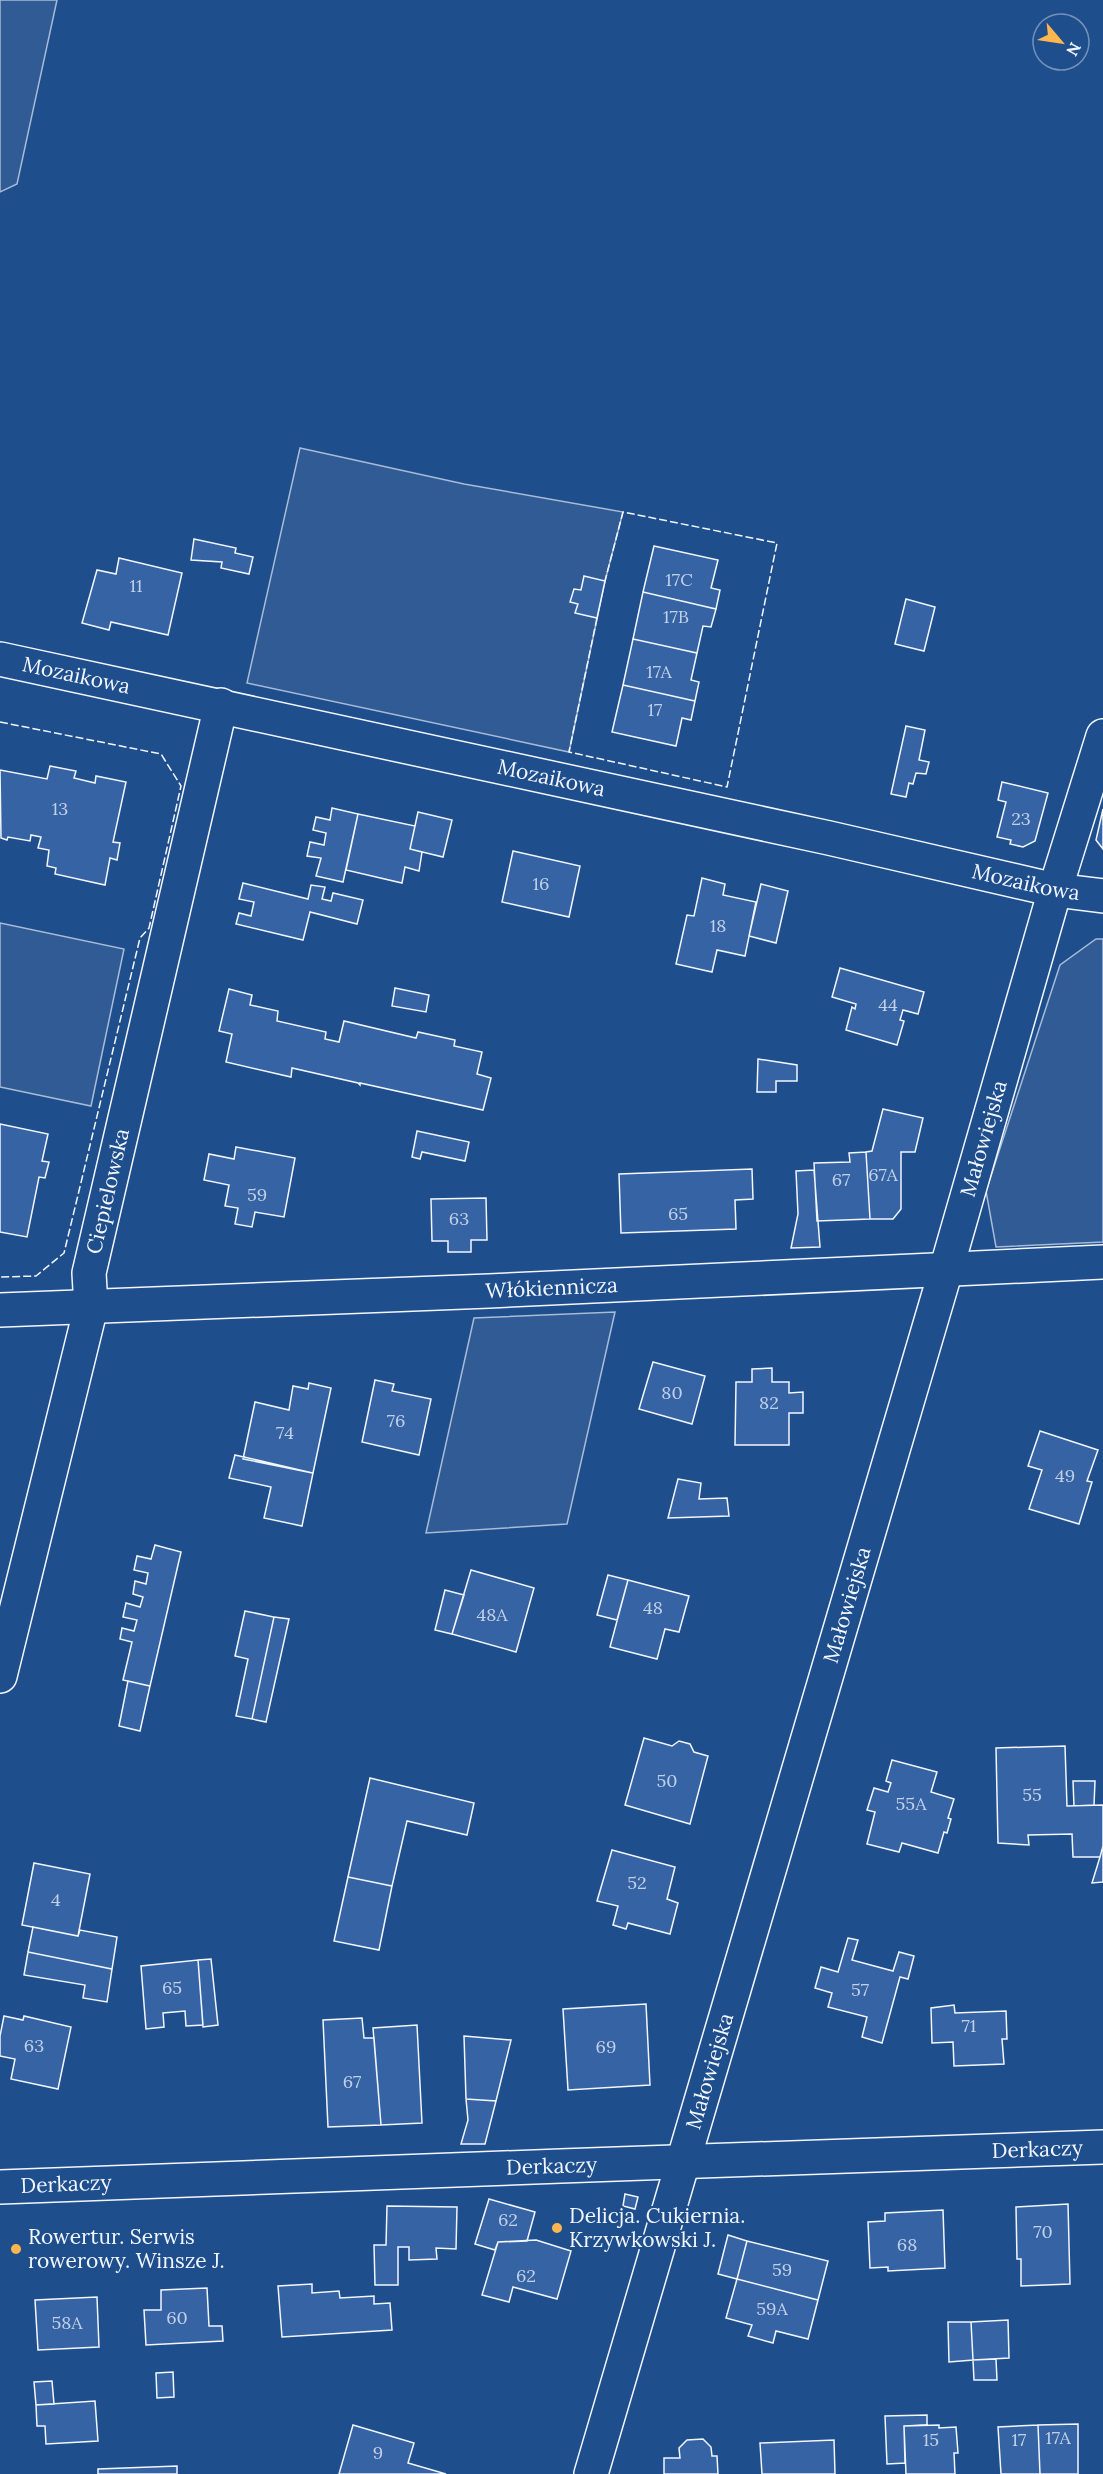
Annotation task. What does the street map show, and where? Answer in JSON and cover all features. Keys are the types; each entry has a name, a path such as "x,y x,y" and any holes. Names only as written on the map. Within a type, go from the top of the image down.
{"street":[{"name":"Mozaikowa","path":"0,659 829,838 1055,890 1103,896"},
{"name":"Ciepielowska","path":"0,1676 91,1307 89,1273 221,705"},
{"name":"Małowiejska","path":"591,2474 1055,890 1103,736"},
{"name":"Włókiennicza","path":"0,1310 1103,1262"},
{"name":"Derkaczy","path":"0,2187 308,2174 1103,2147"}],"shaded area":[{"path":"0,0 57,0 17,184 0,192"},
{"path":"300,448 464,484 623,512 605,581 569,752 247,683"},
{"path":"0,923 124,949 91,1106 0,1087"},
{"path":"1096,939 1103,939 1103,1242 996,1247 986,1191 1060,965"},
{"path":"615,1312 567,1524 426,1533 474,1318"}],"building":[{"path":"194,539 236,548 235,553 253,557 249,574 221,568 222,562 191,560"},
{"path":"654,546 718,560 711,588 720,590 716,609 643,592"},
{"path":"119,558 182,573 168,635 111,622 109,630 82,623 97,570 116,574"},
{"path":"584,576 605,581 597,618 575,613 578,604 570,602 574,589 581,590"},
{"path":"643,592 716,609 711,627 703,626 697,653 633,639"},
{"path":"906,599 935,607 924,651 895,644"},
{"path":"633,639 697,653 691,680 699,682 695,701 623,685"},
{"path":"623,685 695,701 691,720 682,718 676,746 612,732"},
{"path":"906,726 925,730 919,760 929,762 926,774 916,773 913,784 909,783 906,797 891,794"},
{"path":"50,766 76,771 74,778 95,783 96,776 126,782 113,842 120,843 117,860 110,858 105,885 55,874 56,868 47,866 49,850 38,848 41,837 31,835 30,841 1,838 0,770 47,779"},
{"path":"1002,782 1048,793 1035,841 1023,847 1010,844 1011,840 997,837 1006,802 998,800"},
{"path":"332,808 358,814 343,882 316,876 321,858 307,856 310,842 324,845 326,833 313,830 316,817 330,820"},
{"path":"1103,809 1103,849 1096,840"},
{"path":"418,812 452,820 443,857 410,849"},
{"path":"358,814 415,826 410,849 422,852 419,871 405,867 402,883 346,870"},
{"path":"513,851 580,866 569,917 502,902"},
{"path":"702,878 725,884 723,895 756,902 745,956 717,950 712,972 676,964 687,915 694,916"},
{"path":"243,883 308,899 311,885 325,887 322,899 331,901 333,893 363,900 357,924 310,912 303,940 236,924 239,913 251,916 254,902 239,899"},
{"path":"761,884 788,891 776,943 749,936"},
{"path":"840,968 924,992 918,1014 903,1010 900,1020 904,1021 897,1045 846,1030 852,1007 855,1009 856,1004 832,997"},
{"path":"395,988 429,995 426,1012 392,1006"},
{"path":"229,989 252,995 250,1005 278,1011 277,1021 326,1032 325,1039 339,1042 344,1021 416,1038 418,1032 455,1040 454,1046 482,1052 477,1074 491,1078 483,1110 360,1083 360,1085 292,1068 291,1077 226,1062 232,1034 219,1031"},
{"path":"758,1059 797,1065 797,1081 776,1081 776,1092 757,1092"},
{"path":"883,1109 923,1118 915,1152 901,1152 901,1209 893,1219 870,1219 866,1152 872,1151"},
{"path":"0,1124 48,1134 42,1161 49,1162 45,1178 39,1177 27,1237 0,1232"},
{"path":"417,1131 469,1142 465,1161 422,1152 420,1159 412,1157"},
{"path":"236,1147 295,1158 284,1217 255,1212 252,1227 235,1224 238,1208 225,1206 229,1185 204,1180 209,1154 234,1159"},
{"path":"866,1152 870,1219 817,1221 814,1163 850,1162 849,1153"},
{"path":"752,1169 753,1199 735,1200 736,1229 621,1233 619,1174"},
{"path":"814,1170 820,1247 791,1248 798,1214 796,1171"},
{"path":"486,1198 487,1240 471,1240 471,1252 448,1252 448,1241 432,1241 431,1199"},
{"path":"653,1362 705,1376 692,1424 639,1409"},
{"path":"772,1368 772,1382 789,1382 789,1393 803,1392 803,1413 789,1413 789,1445 735,1445 736,1382 752,1382 752,1369"},
{"path":"375,1380 394,1384 392,1391 431,1399 419,1455 362,1442"},
{"path":"309,1383 331,1388 313,1473 243,1459 255,1402 289,1410 293,1386 308,1389"},
{"path":"1040,1431 1098,1450 1087,1481 1092,1482 1079,1524 1029,1509 1042,1470 1028,1466"},
{"path":"235,1455 313,1473 302,1526 264,1518 271,1487 229,1478"},
{"path":"678,1479 701,1483 699,1499 727,1498 729,1516 668,1518"},
{"path":"155,1545 181,1552 150,1686 123,1680 132,1642 120,1639 122,1628 134,1631 137,1620 123,1617 126,1603 140,1607 143,1597 133,1594 135,1581 146,1584 148,1573 134,1570 137,1556 151,1559"},
{"path":"471,1570 534,1588 516,1652 452,1634"},
{"path":"608,1575 628,1580 617,1620 597,1615"},
{"path":"628,1580 689,1596 679,1632 665,1629 657,1659 610,1647"},
{"path":"445,1590 464,1595 452,1634 435,1630"},
{"path":"245,1611 274,1617 252,1719 236,1716 248,1659 235,1656"},
{"path":"274,1617 289,1619 266,1722 252,1719"},
{"path":"128,1681 150,1686 140,1731 119,1726"},
{"path":"644,1738 672,1746 679,1741 690,1744 694,1752 708,1756 690,1824 625,1805"},
{"path":"1065,1746 1067,1806 1103,1805 1103,1846 1100,1857 1073,1857 1072,1834 1028,1835 1029,1845 998,1843 996,1748"},
{"path":"892,1760 937,1772 931,1792 954,1799 948,1818 951,1819 947,1833 944,1832 938,1853 902,1843 899,1852 867,1844 875,1812 867,1810 874,1788 888,1792 891,1783 886,1781"},
{"path":"370,1778 474,1803 467,1835 407,1821 392,1886 348,1877"},
{"path":"1073,1781 1095,1781 1094,1805 1074,1806"},
{"path":"1103,1846 1103,1882 1092,1883 1100,1857"},
{"path":"612,1850 675,1867 667,1899 678,1903 670,1934 628,1923 626,1929 613,1925 618,1906 597,1901"},
{"path":"34,1863 90,1874 78,1936 22,1925"},
{"path":"348,1877 392,1886 379,1950 334,1941"},
{"path":"33,1927 78,1936 80,1930 117,1937 112,1969 28,1952"},
{"path":"848,1938 858,1940 852,1960 893,1971 899,1952 914,1956 908,1979 900,1977 882,2043 862,2037 867,2017 828,2007 832,1993 815,1988 821,1967 838,1972"},
{"path":"28,1952 112,1969 107,2002 83,1998 85,1985 24,1975"},
{"path":"211,1959 218,2025 203,2027 198,1960"},
{"path":"198,1960 203,2025 186,2026 185,2011 163,2013 164,2027 146,2029 141,1966"},
{"path":"646,2004 650,2085 568,2090 563,2009"},
{"path":"954,2005 955,2013 1006,2011 1007,2039 1002,2039 1004,2064 954,2066 953,2042 932,2043 931,2008"},
{"path":"4,2016 23,2020 24,2016 71,2027 58,2089 11,2079 15,2059 0,2056 0,2036"},
{"path":"362,2018 364,2038 374,2038 381,2125 328,2127 323,2020"},
{"path":"417,2025 422,2123 381,2125 373,2028"},
{"path":"464,2036 511,2040 496,2101 466,2099"},
{"path":"466,2099 496,2101 485,2144 461,2144 468,2120"},
{"path":"625,2194 638,2197 635,2209 623,2206"},
{"path":"489,2199 535,2212 527,2241 498,2242 495,2250 475,2244"},
{"path":"1068,2204 1070,2284 1021,2286 1021,2259 1017,2259 1016,2207"},
{"path":"387,2206 457,2207 456,2249 436,2248 437,2259 409,2260 409,2247 398,2247 398,2285 375,2285 374,2245 386,2245"},
{"path":"943,2210 945,2268 888,2271 888,2267 870,2268 868,2222 885,2221 885,2213"},
{"path":"728,2235 747,2241 737,2279 718,2274"},
{"path":"536,2240 571,2251 557,2299 513,2287 509,2302 482,2295 498,2242"},
{"path":"747,2241 828,2261 818,2300 737,2279"},
{"path":"737,2279 818,2300 808,2339 776,2331 773,2343 748,2336 752,2325 726,2318"},
{"path":"312,2284 312,2293 339,2291 340,2298 374,2296 374,2304 390,2303 392,2330 282,2337 278,2286"},
{"path":"207,2288 209,2326 222,2326 223,2341 146,2345 144,2310 161,2310 161,2290"},
{"path":"97,2297 99,2347 38,2350 35,2300"},
{"path":"1008,2320 1009,2358 973,2360 971,2322"},
{"path":"948,2322 971,2322 973,2360 949,2362"},
{"path":"996,2359 997,2380 974,2380 973,2360"},
{"path":"173,2372 174,2397 157,2398 156,2373"},
{"path":"52,2381 54,2404 36,2405 34,2382"},
{"path":"95,2401 98,2441 46,2444 45,2426 37,2426 36,2405"},
{"path":"927,2415 927,2425 904,2426 905,2463 887,2464 885,2416"},
{"path":"1078,2424 1078,2474 1040,2474 1038,2425"},
{"path":"353,2425 414,2443 408,2463 446,2474 339,2474"},
{"path":"939,2425 939,2428 956,2427 958,2453 954,2453 955,2474 906,2474 904,2426"},
{"path":"1038,2425 1040,2474 1001,2474 998,2427"},
{"path":"703,2439 711,2447 712,2456 717,2456 718,2474 664,2474 664,2458 680,2458 679,2448 687,2440"},
{"path":"834,2440 835,2474 762,2474 760,2443"},
{"path":"177,2466 177,2474 98,2474 98,2469"}],"fence":[{"path":"597,618 569,752 727,787 777,543 623,512 605,581"},
{"path":"0,722 161,754 181,786 149,928 140,938 64,1253 36,1276 0,1277"}],"place":[{"name":"Delicja. Cukiernia. Krzywkowski J.","path":"557,2228"},
{"name":"Rowertur. Serwis rowerowy. Winsze J.","path":"16,2249"}]}
